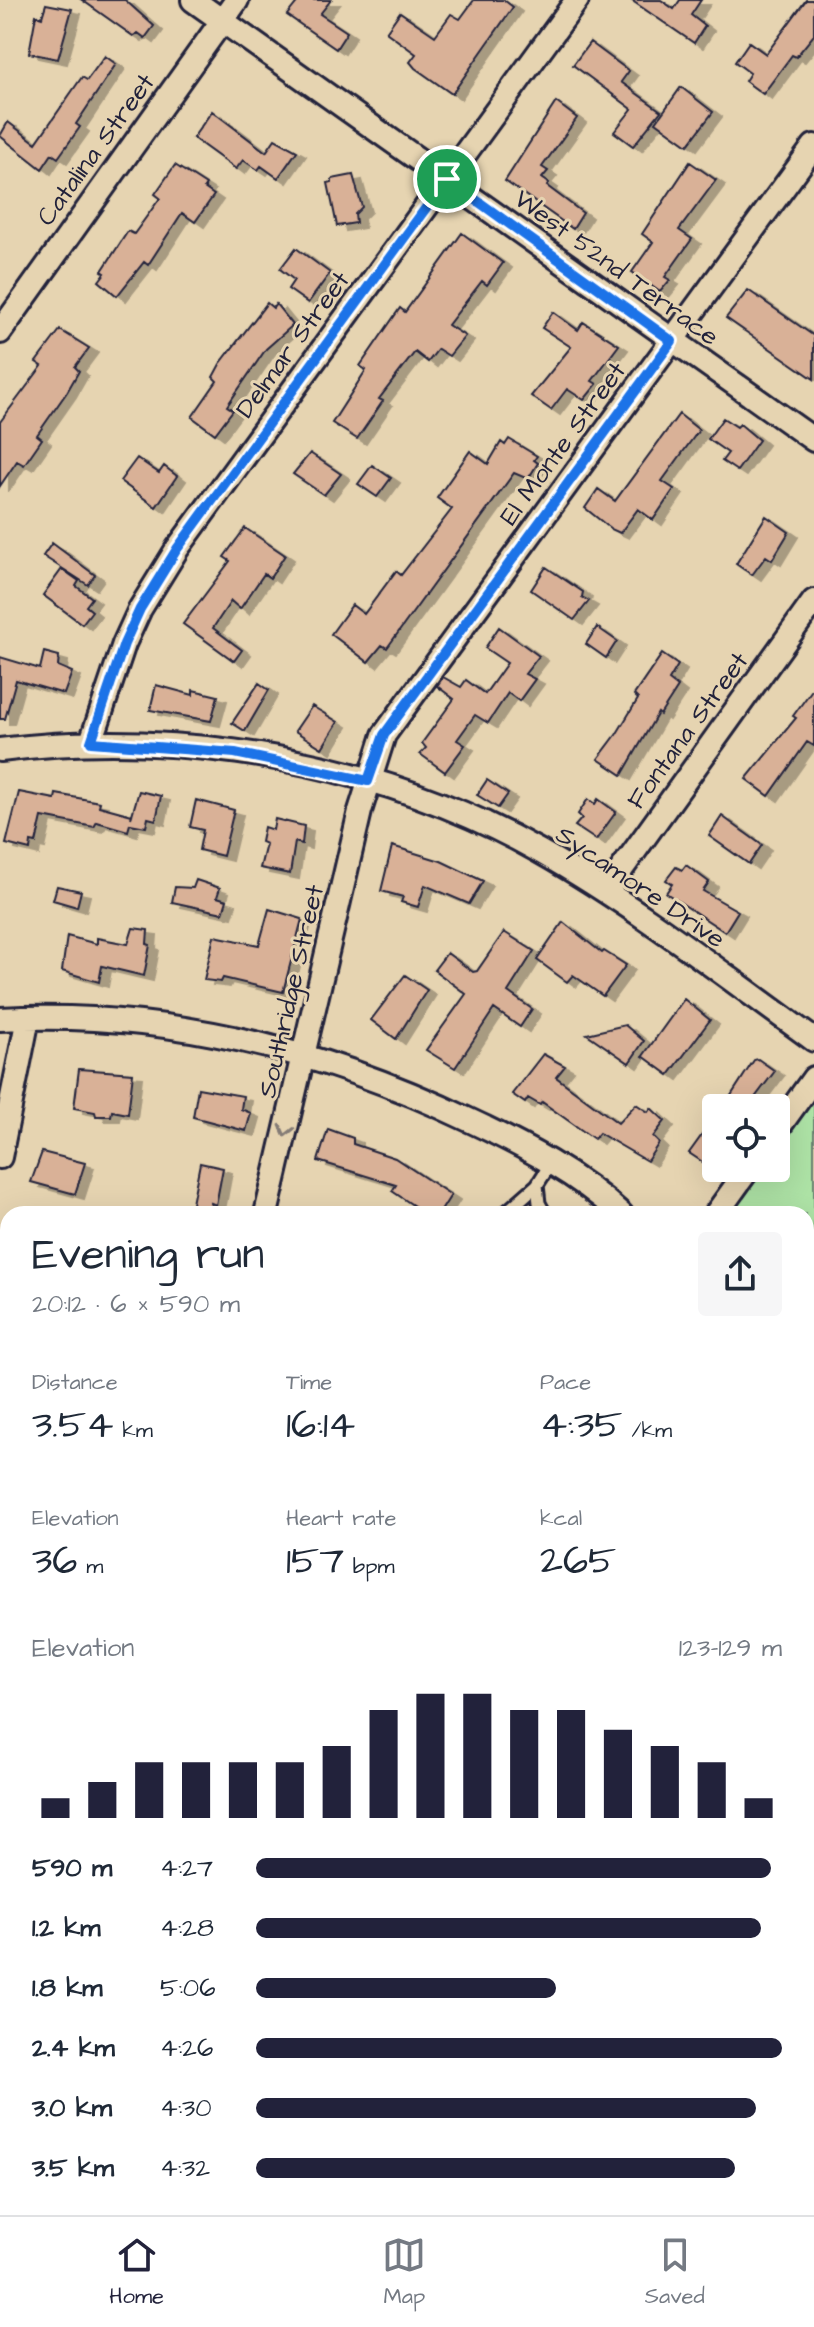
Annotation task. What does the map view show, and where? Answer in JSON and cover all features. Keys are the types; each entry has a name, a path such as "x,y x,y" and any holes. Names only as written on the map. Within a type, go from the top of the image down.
{"street":[{"name":"West 52nd Terrace","path":"193,0 814,440"},
{"name":"Catalina Street","path":"0,332 237,0"},
{"name":"Delmar Street","path":"91,742 124,644 162,573 577,0"},
{"name":"El Monte Street","path":"368,781 384,735 814,146"},
{"name":"Fontana Street","path":"606,891 814,601"},
{"name":"Sycamore Drive","path":"0,750 91,742 235,753 368,781 457,811 536,850 606,891 814,1040"},
{"name":"Southridge Street","path":"268,1206 368,781"},
{"path":"0,1157 28,1018"},
{"path":"0,1019 133,1020 210,1032 304,1055 420,1096 551,1163 610,1206"},
{"path":"790,1111 814,1078"},
{"path":"722,1206 739,1182"}],"lane":[{"path":"513,1206 537,1185 551,1163"},
{"path":"537,1185 541,1206"}],"green space":[{"path":"814,1096 814,1206 735,1206 752,1182 790,1182 790,1129"}],"building":[{"path":"82,0 125,0 154,26 145,38 138,33 133,36"},
{"path":"299,0 331,0 320,14 347,32 336,49 287,15"},
{"path":"474,0 504,0 513,7 452,94 415,68 410,62 416,54 386,32 400,12 435,36 451,14 460,19"},
{"path":"631,0 661,0 674,9 680,0 701,0 691,15 705,26 694,43"},
{"path":"806,0 814,0 814,35 796,57 792,55 763,94 745,81 750,73 735,62 749,42 766,54"},
{"path":"46,4 72,9 58,59 29,53 36,15 42,17"},
{"path":"590,42 629,71 621,82 661,111 633,146 614,132 632,109 573,65"},
{"path":"105,56 116,64 76,124 80,127 58,158 52,154 42,169 0,136 8,122 36,143 82,77 87,80"},
{"path":"681,87 713,112 688,145 656,122"},
{"path":"556,102 577,118 542,167 548,171 542,178 549,183 547,186 583,213 573,229 505,181"},
{"path":"212,111 266,152 275,139 297,151 278,178 261,166 258,170 243,160 236,169 193,138"},
{"path":"690,162 716,180 679,230 692,239 665,277 670,280 660,292 632,272 653,242 642,234"},
{"path":"175,165 206,185 204,188 214,195 195,222 182,213 148,265 144,262 117,296 99,281 105,273 102,271 128,231 134,234 160,198 155,194"},
{"path":"353,175 362,207 355,214 356,223 337,226 328,183 332,179"},
{"path":"462,233 503,263 487,285 482,281 448,325 465,336 449,356 438,349 428,362 415,352 379,399 383,401 357,439 332,423 366,370 360,366 400,308 405,312"},
{"path":"296,248 330,273 308,303 288,289 294,280 280,269"},
{"path":"748,290 814,336 814,379 726,318"},
{"path":"267,303 273,308 276,304 293,325 266,349 227,406 233,410 215,434 192,417 217,381 213,377 220,364"},
{"path":"553,312 578,330 583,322 619,345 592,381 597,384 584,400 567,389 551,410 531,396 571,347 542,328"},
{"path":"60,330 89,348 75,367 79,371 67,392 37,435 42,439 24,465 17,461 0,486 0,422 42,366 36,362"},
{"path":"679,414 699,430 662,481 674,489 653,520 638,509 620,533 611,529 585,508 598,489 615,501"},
{"path":"723,418 737,427 740,424 759,440 737,471 722,461 728,453 708,439"},
{"path":"509,439 537,456 534,460 538,463 528,479 514,473 387,648 382,645 368,662 331,634 352,605 364,614 396,571 401,575 452,509 437,498 470,451 488,464 501,442 505,445"},
{"path":"310,453 341,474 324,495 293,474"},
{"path":"137,458 159,473 164,466 177,476 156,507 120,481"},
{"path":"372,465 391,478 377,497 358,484"},
{"path":"766,516 789,532 772,560 766,556 752,575 736,564"},
{"path":"245,528 285,555 270,578 264,574 240,609 231,601 213,628 242,650 234,661 183,624 230,561 224,557"},
{"path":"52,543 95,575 88,585 43,556"},
{"path":"546,567 583,592 582,597 589,601 574,620 531,590"},
{"path":"62,569 79,581 76,586 92,598 86,606 92,611 82,624 43,595"},
{"path":"499,627 539,656 525,674 535,679 519,701 508,693 488,723 475,715 457,740 465,745 445,772 420,754 426,748 422,743 454,699 437,686 443,677 461,687 466,680 485,694 507,663 485,648"},
{"path":"597,627 617,641 606,658 586,644"},
{"path":"44,652 59,656 58,666 72,672 64,694 16,680 5,719 0,719 0,657 40,669"},
{"path":"662,654 678,665 669,680 678,687 660,715 658,713 622,775 598,759 638,699 634,695"},
{"path":"259,683 269,690 245,731 232,723"},
{"path":"156,685 193,695 193,690 218,696 211,721 150,710"},
{"path":"814,687 814,746 807,742 769,796 746,779 796,718 793,716"},
{"path":"312,706 338,722 322,748 295,731"},
{"path":"487,780 508,794 498,808 477,795"},
{"path":"139,791 161,796 156,820 148,818 146,827 130,824 128,831 97,822 94,827 42,817 36,843 31,842 30,850 6,844 19,792 55,799 56,794 100,802 99,806 132,815"},
{"path":"588,799 595,804 598,799 616,812 596,840 575,826 582,818 578,814"},
{"path":"196,800 234,810 223,856 199,850 203,830 190,827"},
{"path":"722,816 762,845 749,864 709,836"},
{"path":"275,819 304,826 302,844 295,842 290,874 260,868 266,844 261,842 264,827 273,830"},
{"path":"392,846 441,861 483,881 469,904 425,885 418,907 401,902 403,897 381,891"},
{"path":"686,865 709,882 703,891 738,911 725,932 666,893 672,884 666,880 676,867 682,870"},
{"path":"196,880 220,888 217,897 227,900 223,913 172,902 175,887 193,888"},
{"path":"57,886 81,891 77,907 53,900"},
{"path":"269,909 302,919 283,992 223,978 221,982 204,980 214,936 259,945"},
{"path":"563,922 602,953 604,951 626,965 603,996 573,975 567,982 537,960"},
{"path":"133,928 148,930 147,944 150,945 144,976 102,966 99,982 62,971 67,936 97,944 97,938 128,944"},
{"path":"504,932 534,951 508,992 532,1009 520,1027 494,1009 455,1068 426,1050 466,994 434,970 447,953 473,972 477,971"},
{"path":"405,975 427,990 396,1039 371,1020"},
{"path":"684,999 710,1020 669,1075 643,1056"},
{"path":"625,1025 644,1041 629,1063 587,1034"},
{"path":"543,1054 565,1066 556,1077 618,1123 636,1104 648,1112 651,1108 665,1121 653,1137 659,1143 647,1161 599,1133 594,1139 542,1102 540,1105 528,1098 525,1103 512,1094"},
{"path":"758,1059 775,1071 758,1094 732,1094 754,1060"},
{"path":"79,1069 133,1073 128,1114 112,1111 111,1116 96,1116 95,1112 74,1108"},
{"path":"198,1088 243,1096 241,1109 251,1113 246,1131 193,1117"},
{"path":"328,1129 353,1138 353,1144 395,1158 451,1195 444,1206 414,1206 392,1191 396,1185 318,1161"},
{"path":"702,1135 702,1162 689,1153"},
{"path":"42,1152 85,1163 75,1194 31,1182"},
{"path":"200,1163 223,1168 216,1205 192,1206"}],"route":[{"path":"447,179 672,341 384,735 368,781 235,753 91,742 124,644 140,609 177,549 447,179"}]}
